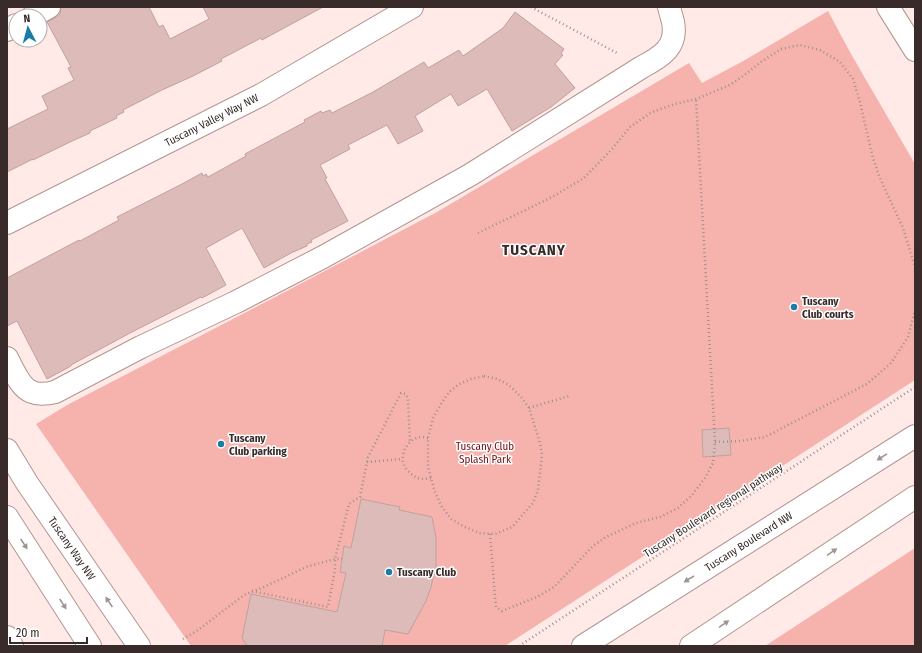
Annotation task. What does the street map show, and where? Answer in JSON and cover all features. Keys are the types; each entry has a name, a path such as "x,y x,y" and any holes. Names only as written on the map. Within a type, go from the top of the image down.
{"street":[{"name":"Tuscany Valley Way NW","path":"7,223 261,95 412,7"},
{"path":"7,358 20,381 26,388 39,394 55,392 141,347 236,302 309,264 470,175 642,67 658,59 673,42 673,22 669,7"},
{"path":"888,7 915,50"},
{"name":"Tuscany Boulevard NW","path":"583,646 915,436"},
{"name":"Tuscany Way NW","path":"7,450 27,483 139,646"},
{"path":"691,646 915,496"},
{"path":"7,517 90,646"},
{"path":"7,637 12,646"}],"path":[{"path":"531,7 642,67"},
{"path":"478,233 552,197 584,178 612,149 630,127 652,112 696,99 730,85 780,49 800,45 820,50 840,62 853,79 857,89 873,158 879,176 903,228 915,267 915,273"},
{"path":"490,534 496,607 502,611 537,597 554,586 593,546 606,537 636,523 660,517 678,508 692,495 705,478 713,463 715,442 696,99"},
{"path":"715,442 740,441 766,437 867,384 891,363 908,336 915,310"},
{"path":"484,376 497,379 509,385 529,408 542,454 541,476 533,503 512,527 495,534 478,533 463,526 452,519 442,508 434,492 428,466 428,438 433,418 449,392 459,384 471,378 484,376"},
{"name":"Tuscany Boulevard regional pathway","path":"519,646 915,387"},
{"path":"252,591 328,607 335,570 335,559 349,504 360,497 368,457 402,393 406,394 408,399 410,443"},
{"path":"529,408 569,396"},
{"path":"428,438 421,437 410,443 404,452 403,459 407,470 416,477 423,480 431,478"},
{"path":"367,462 403,459"},
{"path":"183,639 198,630 244,595 306,567 335,559 342,559"}],"green space":[{"name":"Tuscany Club Splash Park","path":"828,11 851,54 915,164 915,380 505,646 191,646 36,424 69,404 437,212 689,63 702,83 745,60"},
{"path":"915,548 915,646 765,646"}],"building":[{"path":"61,7 149,7 159,27 163,25 170,39 209,19 203,7 323,7 262,40 261,38 221,59 222,61 193,76 123,110 124,112 116,116 117,118 90,131 90,133 7,172 7,129 48,109 42,96 74,80 68,68 71,67 48,24 48,22 60,14"},
{"path":"515,12 564,49 561,54 563,55 555,64 575,88 551,107 512,131 487,89 458,106 451,94 415,116 423,131 398,144 387,125 348,145 350,149 320,165 327,178 325,179 348,221 311,240 312,242 307,244 307,246 264,268 242,228 206,248 226,285 130,333 47,379 17,321 7,326 7,278 119,220 117,217 202,173 203,176 206,174 208,177 246,156 245,154 305,122 304,120 321,111 322,113 330,110 332,113 373,92 424,62 428,68 459,50 463,56 503,28"},
{"path":"729,428 731,455 703,457 702,430"},
{"name":"Tuscany Club","path":"361,499 400,507 399,510 432,517 436,538 436,566 426,601 408,634 385,630 382,646 247,646 242,638 251,594 337,612 346,573 340,572 344,546 351,548"}],"place":[{"name":"Tuscany Club courts","path":"794,307"},
{"name":"Tuscany Club parking","path":"221,444"},
{"name":"Tuscany Club","path":"389,572"}],"district":[{"name":"TUSCANY","path":"534,250"}]}
